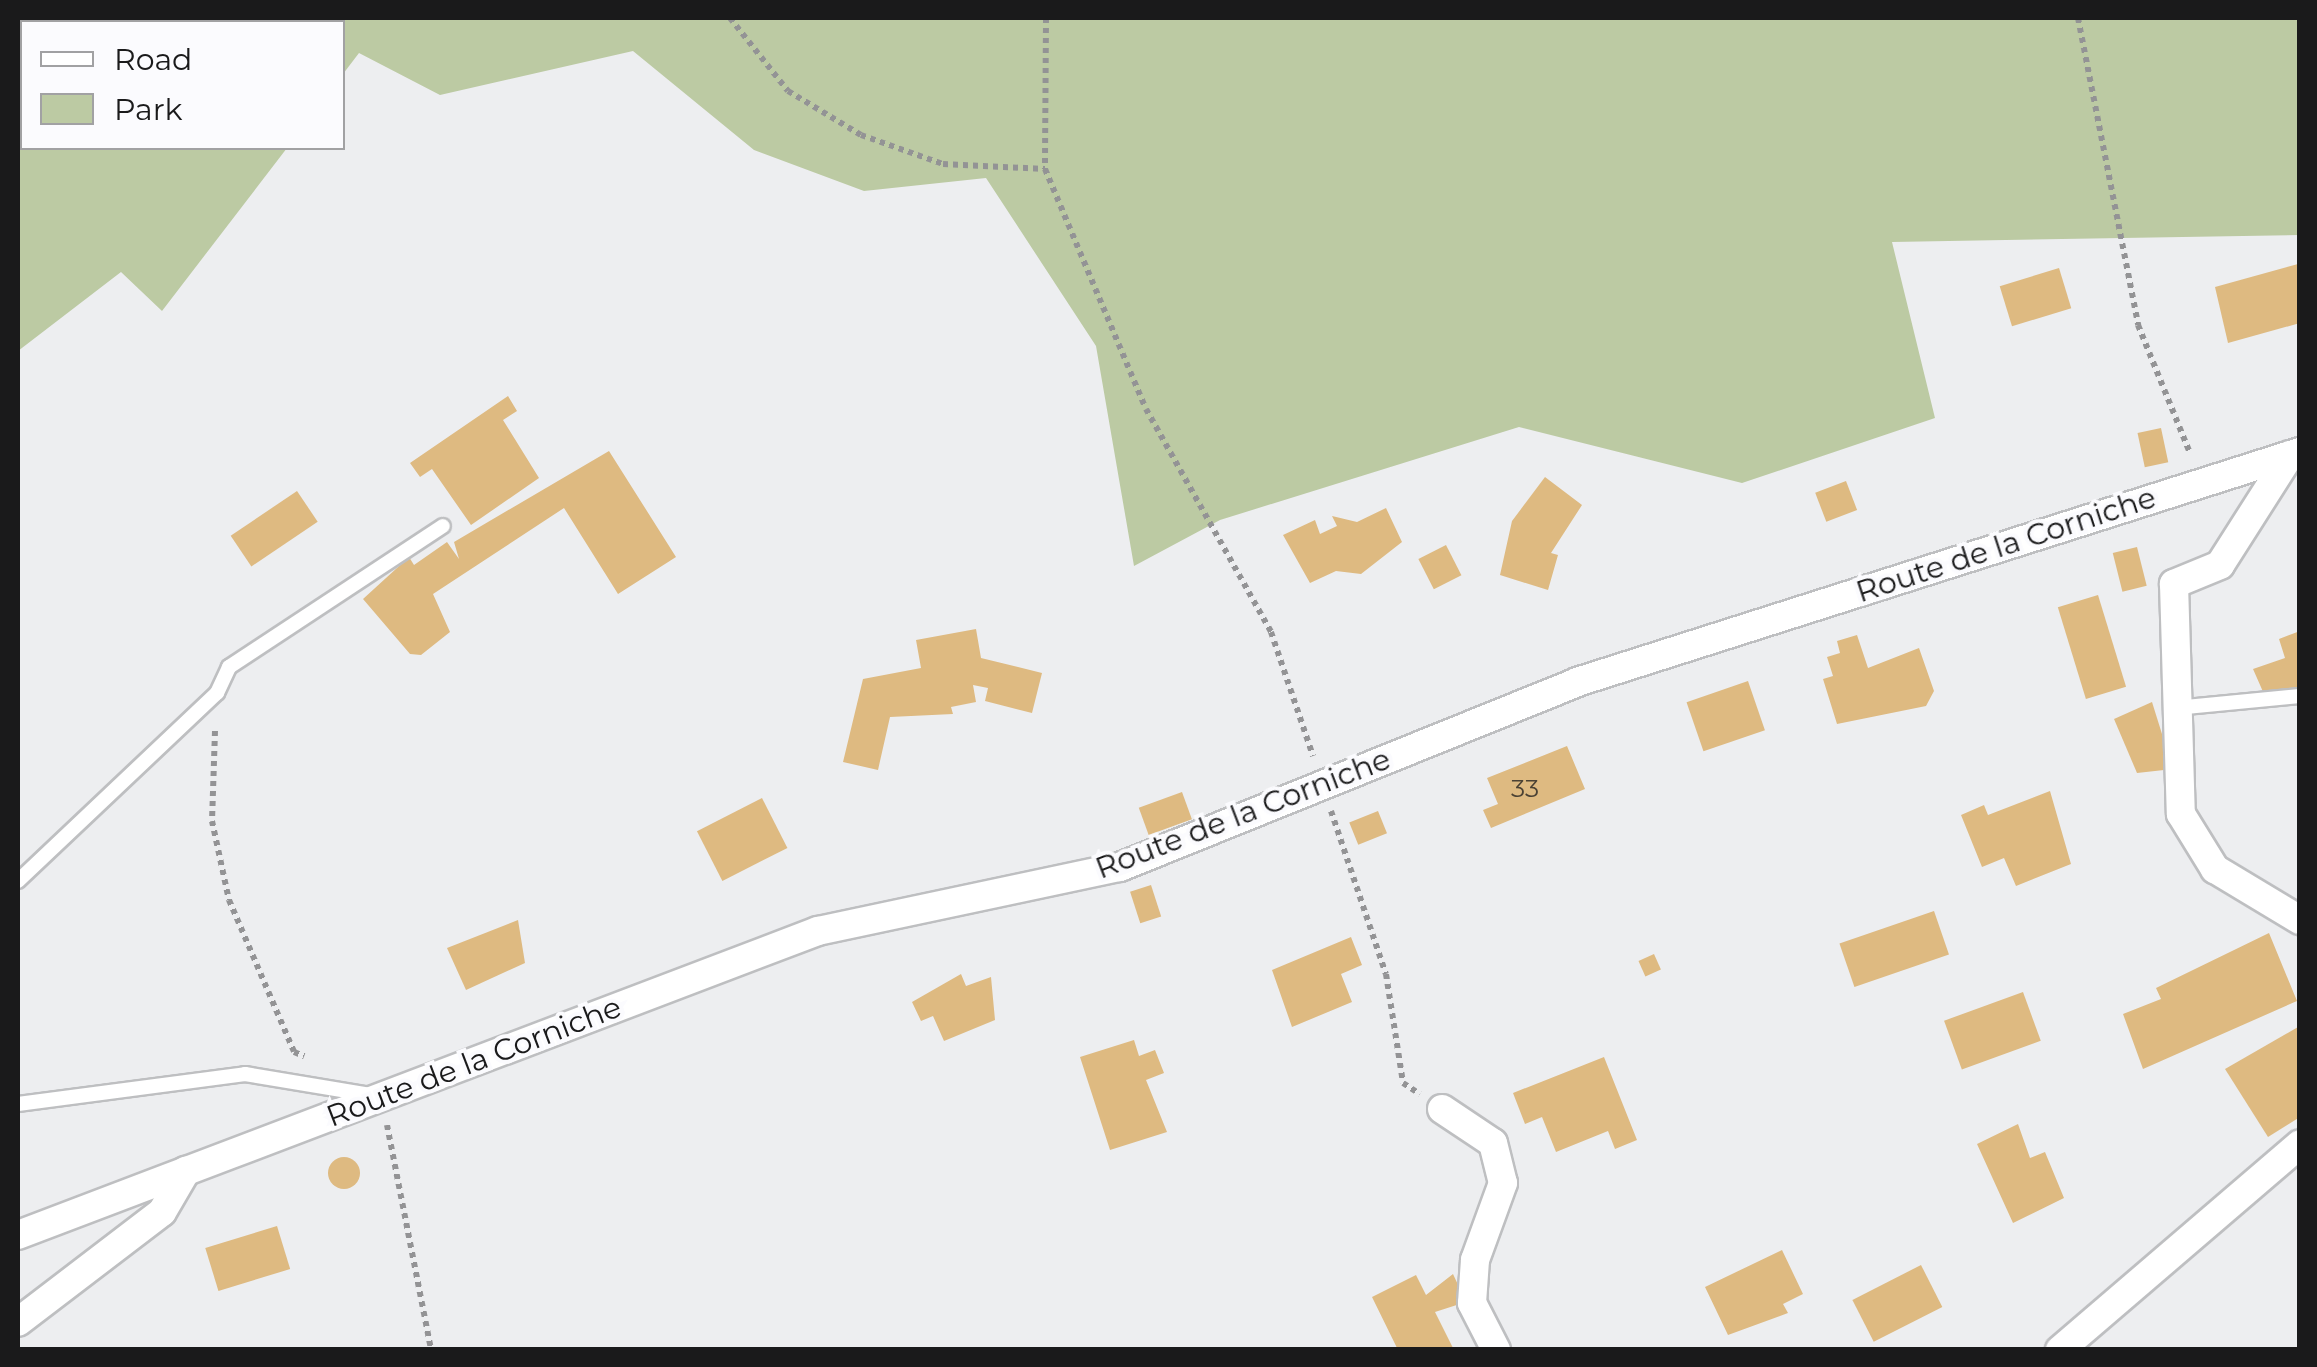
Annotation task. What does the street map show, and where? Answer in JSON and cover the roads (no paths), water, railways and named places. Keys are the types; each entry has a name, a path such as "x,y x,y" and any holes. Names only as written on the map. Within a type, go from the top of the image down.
{"street":[{"name":"Route de la Corniche","path":"18,1235 818,931 1120,867 1577,682 2294,453"},
{"path":"2294,453 2220,565 2174,584 2185,707 2181,814 2214,868 2300,920"},
{"path":"1442,1109 1493,1143 1503,1183 1475,1260 1472,1303 1496,1350"},
{"path":"2060,1350 2300,1144"},
{"path":"18,1322 162,1212 186,1171"}],"lane":[{"path":"18,881 217,693 229,668 443,526"},
{"path":"2185,707 2300,696"},
{"path":"18,1104 245,1074 381,1097"}]}
